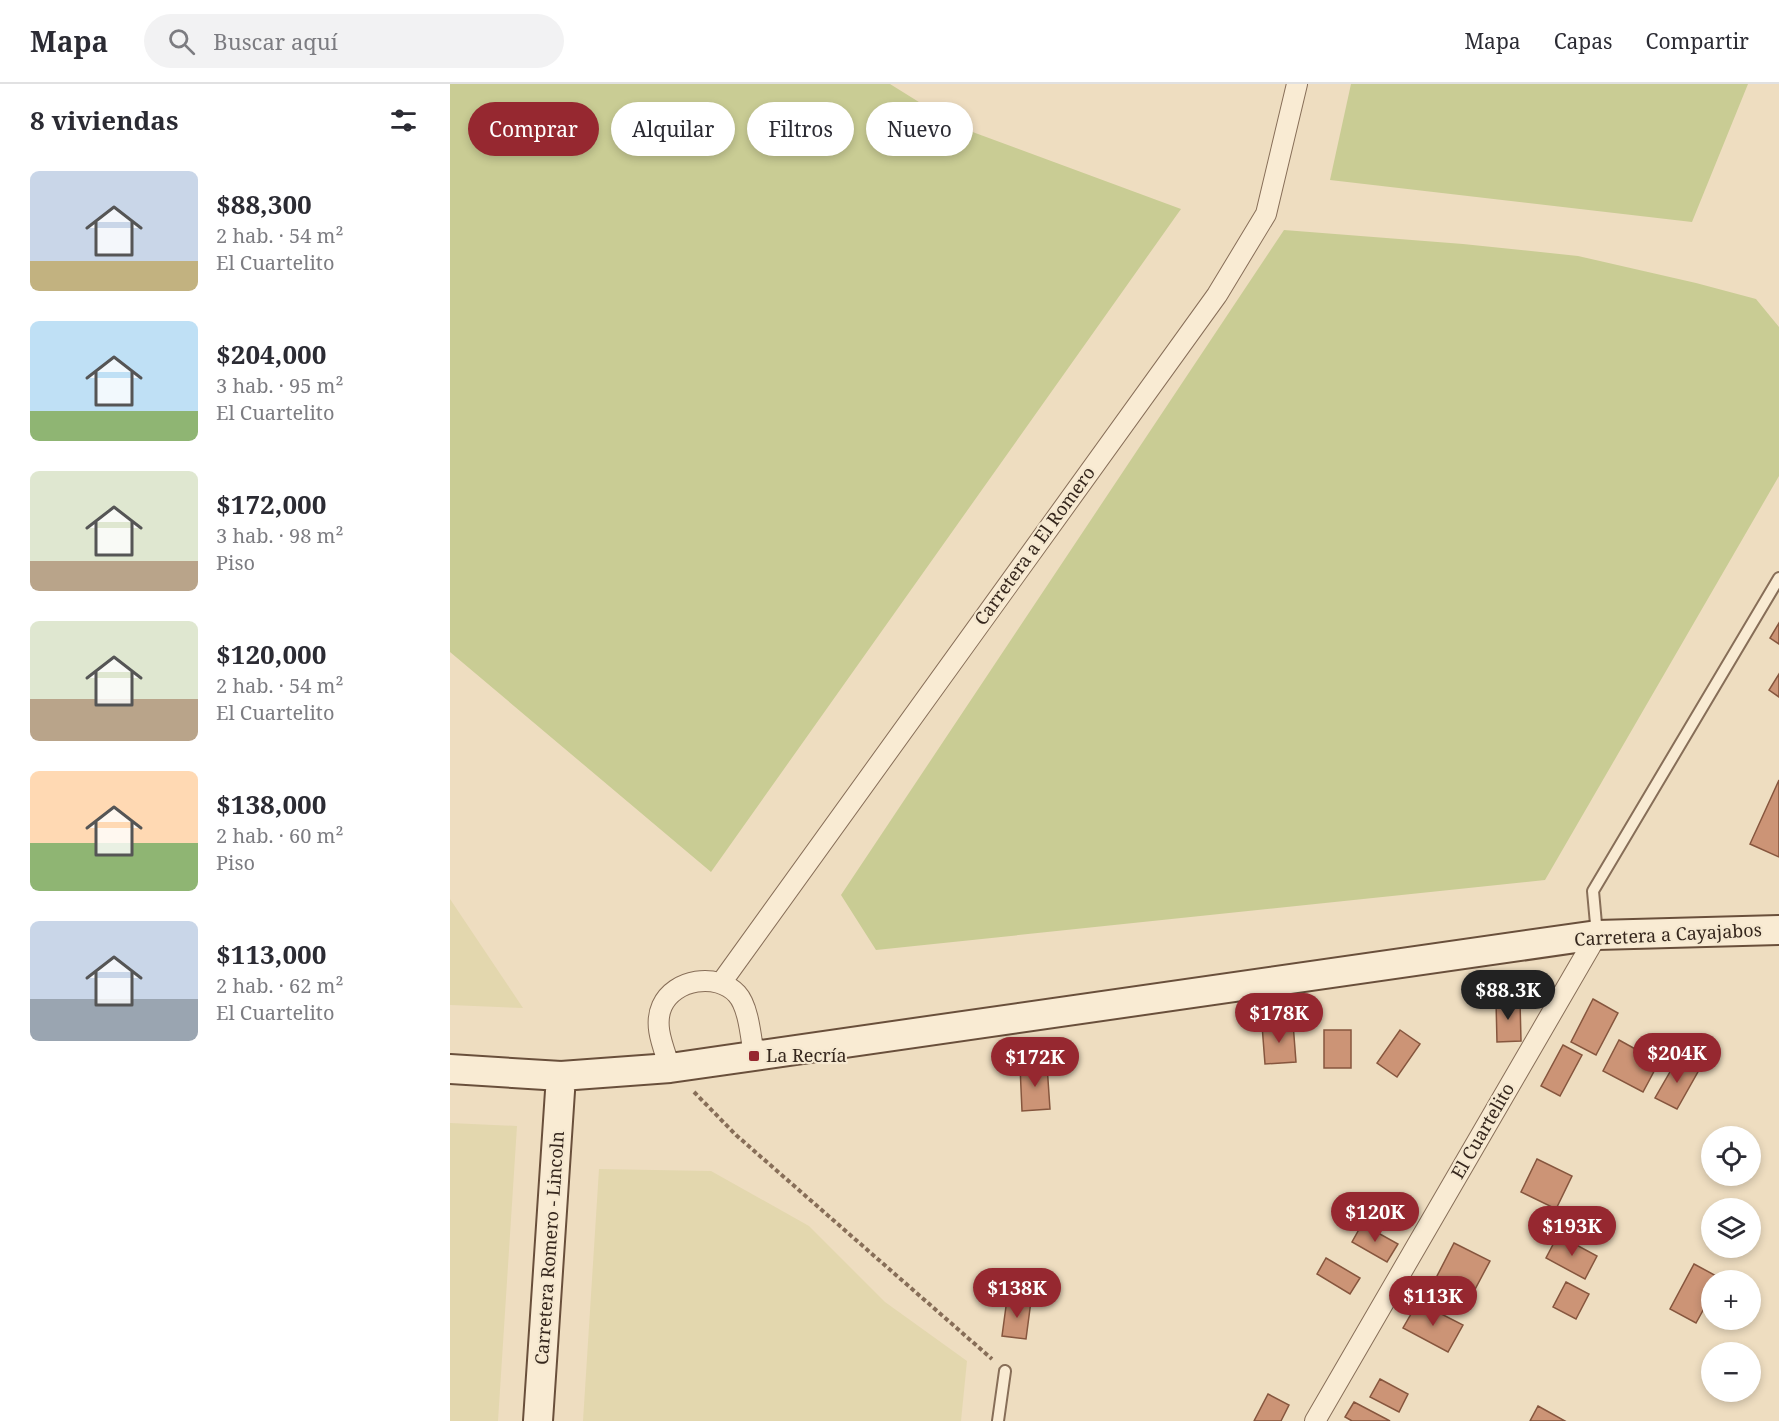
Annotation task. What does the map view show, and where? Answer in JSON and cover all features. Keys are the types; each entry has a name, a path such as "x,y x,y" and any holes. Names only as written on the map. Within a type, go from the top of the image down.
{"main road":[{"name":"Carretera a Cayajabos","path":"450,1069 561,1076 670,1068 1597,935 1779,930"},
{"name":"Carretera Romero - Lincoln","path":"538,1421 561,1076"}],"street":[{"name":"Carretera a El Romero","path":"721,983 1217,295 1266,214 1297,84"},
{"name":"El Cuartelito","path":"1315,1421 1597,935"},
{"path":"670,1068 658,1032 662,1006 673,992 696,980 721,983 738,994 747,1014 754,1056"}],"lane":[{"path":"1597,935 1593,891 1779,578"},
{"path":"998,1421 1005,1371"}],"path":[{"path":"670,1068 736,1134 1005,1371"}],"shaded area":[{"path":"450,899 523,1008 450,1005"},
{"path":"450,1123 517,1126 498,1421 450,1421"},
{"path":"599,1169 711,1171 809,1226 885,1302 967,1361 961,1421 583,1421"}],"green space":[{"path":"450,84 890,84 919,102 866,102 866,156 973,156 973,132 1181,209 711,872 450,652"},
{"path":"1351,84 1748,84 1692,222 1330,180"},
{"path":"1284,230 1463,244 1578,256 1756,299 1779,327 1779,476 1545,880 876,950 841,895"}],"building":[{"path":"1779,623 1779,644 1770,638"},
{"path":"1779,674 1779,697 1769,690"},
{"path":"1779,780 1779,857 1750,844"},
{"path":"1593,999 1618,1013 1596,1055 1571,1042"},
{"path":"1496,1001 1520,1001 1521,1041 1497,1042"},
{"path":"1293,1023 1296,1062 1265,1064 1262,1025"},
{"path":"1324,1030 1351,1030 1351,1068 1324,1068"},
{"path":"1400,1030 1420,1044 1397,1077 1377,1063"},
{"path":"1619,1040 1659,1062 1643,1092 1603,1071"},
{"path":"1563,1045 1582,1055 1560,1096 1541,1086"},
{"path":"1678,1058 1699,1070 1677,1109 1655,1098"},
{"path":"1047,1065 1050,1109 1022,1111 1020,1066"},
{"path":"1537,1159 1572,1176 1556,1209 1521,1192"},
{"path":"1362,1224 1398,1244 1387,1262 1352,1242"},
{"path":"1558,1235 1597,1256 1585,1279 1546,1258"},
{"path":"1454,1243 1490,1261 1472,1295 1437,1276"},
{"path":"1326,1258 1360,1278 1350,1294 1317,1274"},
{"path":"1694,1264 1705,1270 1701,1270 1701,1314 1696,1323 1670,1309"},
{"path":"1566,1282 1589,1294 1576,1319 1553,1307"},
{"path":"1007,1299 1031,1301 1026,1339 1002,1336"},
{"path":"1418,1302 1463,1325 1448,1352 1403,1328"},
{"path":"1380,1379 1408,1394 1399,1412 1370,1397"},
{"path":"1268,1394 1289,1405 1281,1421 1254,1421"},
{"path":"1354,1402 1390,1421 1352,1421 1345,1417"},
{"path":"1538,1406 1565,1421 1530,1421"}],"place":[{"name":"La Recría","path":"754,1056"}]}
